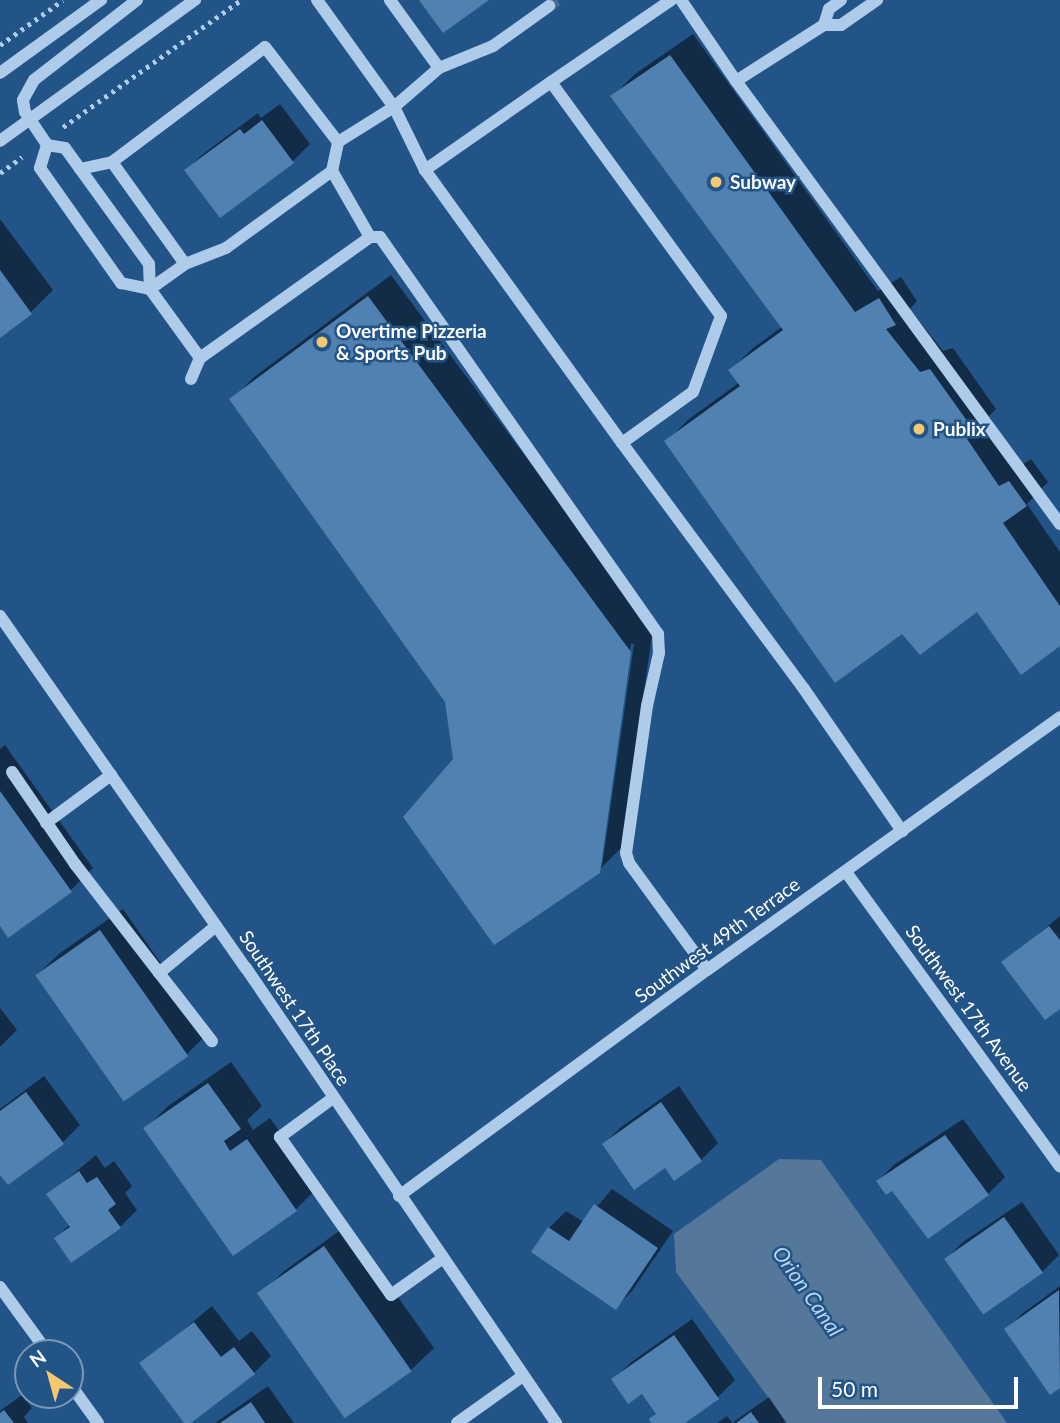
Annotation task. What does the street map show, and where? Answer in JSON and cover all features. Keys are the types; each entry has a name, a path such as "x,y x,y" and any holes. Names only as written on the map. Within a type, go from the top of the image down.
{"street":[{"path":"0,73 101,0"},
{"path":"137,0 34,80 23,100 29,120 45,143 65,148 149,264 150,289 200,358"},
{"path":"0,141 195,0"},
{"path":"317,0 394,107 425,170 804,689 902,831"},
{"path":"390,0 439,68"},
{"path":"425,170 671,0"},
{"path":"681,0 736,81 1060,524"},
{"path":"824,25 828,9 841,0"},
{"path":"736,81 824,25 841,25 877,0"},
{"path":"45,143 40,168 121,283 150,289 184,264 226,248 332,170 338,142 394,107 439,68 493,46 549,6"},
{"path":"80,169 113,162 265,47 338,142"},
{"path":"551,82 721,316 693,391 622,443"},
{"path":"113,162 184,264"},
{"path":"332,170 370,237"},
{"path":"191,379 200,358 370,237 380,237 658,634 659,653 647,705 626,853 629,863 707,970"},
{"name":"Southwest 17th Place","path":"0,616 556,1423"},
{"name":"Southwest 49th Terrace","path":"399,1196 707,970 1060,718"},
{"path":"12,772 46,823 212,1041"},
{"path":"46,823 111,775"},
{"name":"Southwest 17th Avenue","path":"846,872 1060,1167"},
{"path":"159,973 216,926"},
{"path":"333,1098 280,1137 391,1295 443,1258"},
{"path":"0,1287 38,1339"},
{"path":"457,1423 523,1376"},
{"path":"84,1404 98,1423"}],"path":[{"path":"0,45 63,0"},
{"path":"0,173 241,0"}],"water":[{"name":"Orion Canal","path":"779,1159 821,1160 1007,1423 787,1423 676,1272 674,1234"}],"building":[{"path":"419,0 489,0 443,33"},
{"path":"670,55 855,312 879,298 896,325 886,329 920,372 930,369 975,432 967,439 999,486 1009,481 1027,506 1003,523 1060,606 1060,646 1021,675 977,612 920,655 902,634 835,683 664,441 740,386 728,370 783,330 610,96"},
{"path":"262,120 294,163 220,218 184,170 240,129 244,134"},
{"path":"0,270 32,314 0,338"},
{"path":"368,296 631,652 600,873 494,945 403,817 453,759 445,702 229,399"},
{"path":"0,791 72,892 8,938 0,926"},
{"path":"1049,926 1060,940 1060,1009 1045,1020 1001,962"},
{"path":"100,930 188,1056 124,1101 35,975"},
{"path":"208,1083 241,1129 224,1141 230,1151 247,1139 297,1211 233,1256 143,1128"},
{"path":"26,1092 64,1144 8,1185 0,1175 0,1111"},
{"path":"661,1102 702,1161 674,1181 665,1168 634,1190 602,1144"},
{"path":"945,1135 989,1195 928,1239 892,1191 886,1195 876,1181"},
{"path":"79,1171 87,1183 97,1177 116,1204 108,1210 121,1228 71,1263 54,1238 70,1227 46,1194"},
{"path":"594,1204 658,1248 616,1310 531,1252 548,1227 569,1241"},
{"path":"1004,1217 1043,1273 983,1315 944,1259"},
{"path":"324,1246 412,1371 345,1418 257,1293"},
{"path":"1059,1290 1060,1388 1050,1395 1004,1329"},
{"path":"194,1322 221,1357 234,1347 255,1374 191,1423 184,1423 139,1363"},
{"path":"674,1335 719,1399 685,1423 651,1423 649,1419 656,1414 642,1394 628,1404 611,1379"},
{"path":"251,1402 265,1423 220,1423"},
{"path":"4,1410 14,1423 0,1423 0,1413"},
{"path":"751,1412 759,1423 736,1423"}],"tunnel":[{"path":"549,6 557,0"}],"place":[{"name":"Subway","path":"716,182"},
{"name":"Overtime Pizzeria & Sports Pub","path":"322,342"},
{"name":"Publix","path":"919,429"}]}
